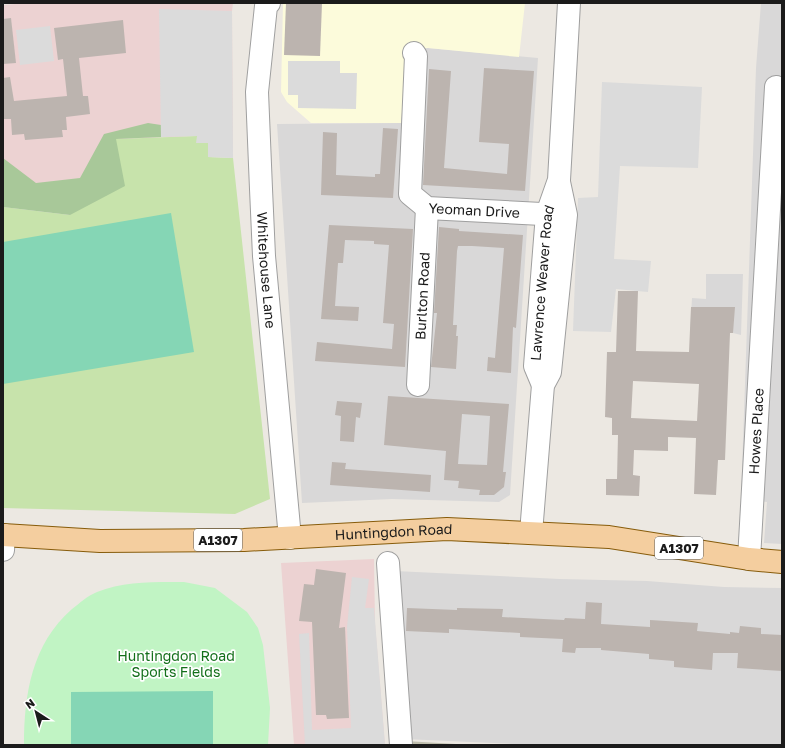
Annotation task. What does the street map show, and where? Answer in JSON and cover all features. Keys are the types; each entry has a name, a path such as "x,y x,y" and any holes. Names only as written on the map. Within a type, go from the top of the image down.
{"main road":[{"name":"Huntingdon Road","path":"3,540 100,541 290,538 447,530 609,537 749,559 782,562"}],"street":[{"name":"Whitehouse Lane","path":"269,3 266,6 257,92 260,189 264,256 290,538"},
{"name":"Lawrence Weaver Road","path":"531,533 544,385 550,372 569,3"},
{"name":"Yeoman Drive","path":"414,53 416,56 410,194 427,208 557,215"},
{"name":"Howes Place","path":"749,559 772,303 776,180 776,87"},
{"name":"Burlton Road","path":"418,385 427,208"},
{"path":"388,563 401,745"}],"shaded area":[{"path":"27,3 233,3 233,158 196,143 197,136 117,139 125,186 3,207 3,5"},
{"path":"283,3 525,3 519,57 428,48 408,50 401,123 311,123 287,102 281,92"},
{"path":"761,3 782,3 782,544 764,543 767,502 741,499 756,68"},
{"path":"159,9 232,11 233,158 208,157 208,143 196,143 197,136 161,137"},
{"path":"50,26 54,61 20,65 16,30"},
{"path":"428,48 538,58 510,495 499,502 392,499 302,503 277,124 401,123 408,50"},
{"path":"288,61 340,61 340,73 357,73 356,109 298,108 298,95 288,95"},
{"path":"602,82 702,87 698,168 620,166 614,259 651,261 648,292 616,289 611,332 573,331 578,198 598,197"},
{"path":"706,274 743,274 741,335 733,333 690,332 692,298 706,299"},
{"path":"374,559 375,624 385,745 294,745 281,563"},
{"path":"395,571 560,579 647,581 724,587 782,588 782,745 538,745 404,739"},
{"path":"352,577 369,579 365,608 374,608 385,745 305,745 299,634 309,633 312,730 351,728 347,627"},
{"path":"405,741 473,745 403,745"}],"green space":[{"path":"148,123 161,125 161,137 116,139 125,186 70,215 3,207 3,158 36,183 80,178 104,134"},
{"path":"197,136 208,143 208,157 233,158 270,499 235,514 3,508 3,207 70,215 116,139"},
{"path":"171,213 194,352 3,384 3,242"},
{"name":"Huntingdon Road Sports Fields","path":"184,582 215,588 247,612 258,628 263,645 270,708 268,745 24,745 26,707 33,671 39,654 58,623 72,609 87,598 107,588 140,583"},
{"path":"213,691 213,745 71,745 71,692"}],"building":[{"path":"286,3 322,3 320,56 284,55"},
{"path":"11,18 16,63 3,64 3,19"},
{"path":"123,20 126,53 79,58 83,96 88,96 90,114 66,117 67,130 62,130 63,137 25,140 24,134 12,135 11,119 3,119 3,78 10,77 14,101 67,96 63,59 58,60 54,28"},
{"path":"484,68 534,71 525,191 423,185 429,69 451,71 444,168 507,174 509,144 479,142"},
{"path":"383,128 398,129 393,198 321,195 323,132 337,133 336,175 375,177 375,174 380,174"},
{"path":"329,225 413,229 405,367 315,361 317,342 392,349 394,324 383,323 389,245 374,244 374,241 345,240 343,263 338,263 335,306 359,307 358,321 321,319"},
{"path":"439,227 459,229 459,231 523,235 516,328 513,327 511,373 487,371 488,357 495,358 504,248 458,246 453,325 457,325 456,336 458,336 456,369 431,367 437,313 434,313"},
{"path":"618,291 638,291 636,351 689,352 691,307 735,307 733,333 730,333 725,460 718,460 716,495 694,494 696,438 668,437 668,451 634,450 633,475 640,476 639,496 606,495 606,479 617,479 618,435 612,435 612,418 605,417 607,352 616,352","holes":["633,381 699,384 697,421 631,418"]},
{"path":"388,396 509,404 503,472 506,472 504,487 494,495 479,495 480,490 458,488 459,481 444,480 446,451 384,445","holes":["462,414 490,416 487,465 458,464"]},
{"path":"337,401 362,403 360,418 356,417 354,442 340,441 341,416 335,415"},
{"path":"332,462 346,463 345,469 431,475 430,492 330,485"},
{"path":"316,569 346,573 339,628 345,627 349,718 327,719 326,715 316,715 312,622 299,621 304,584 314,585"},
{"path":"586,602 602,603 601,624 650,627 650,620 698,623 697,631 730,634 730,632 739,633 740,626 761,628 761,634 782,635 782,671 737,668 738,653 713,653 712,670 674,667 674,661 649,659 649,654 601,650 601,648 576,648 575,653 562,652 563,639 520,637 520,633 449,629 449,633 406,631 407,608 457,610 457,608 503,609 502,617 564,620 565,618 585,619"}]}
